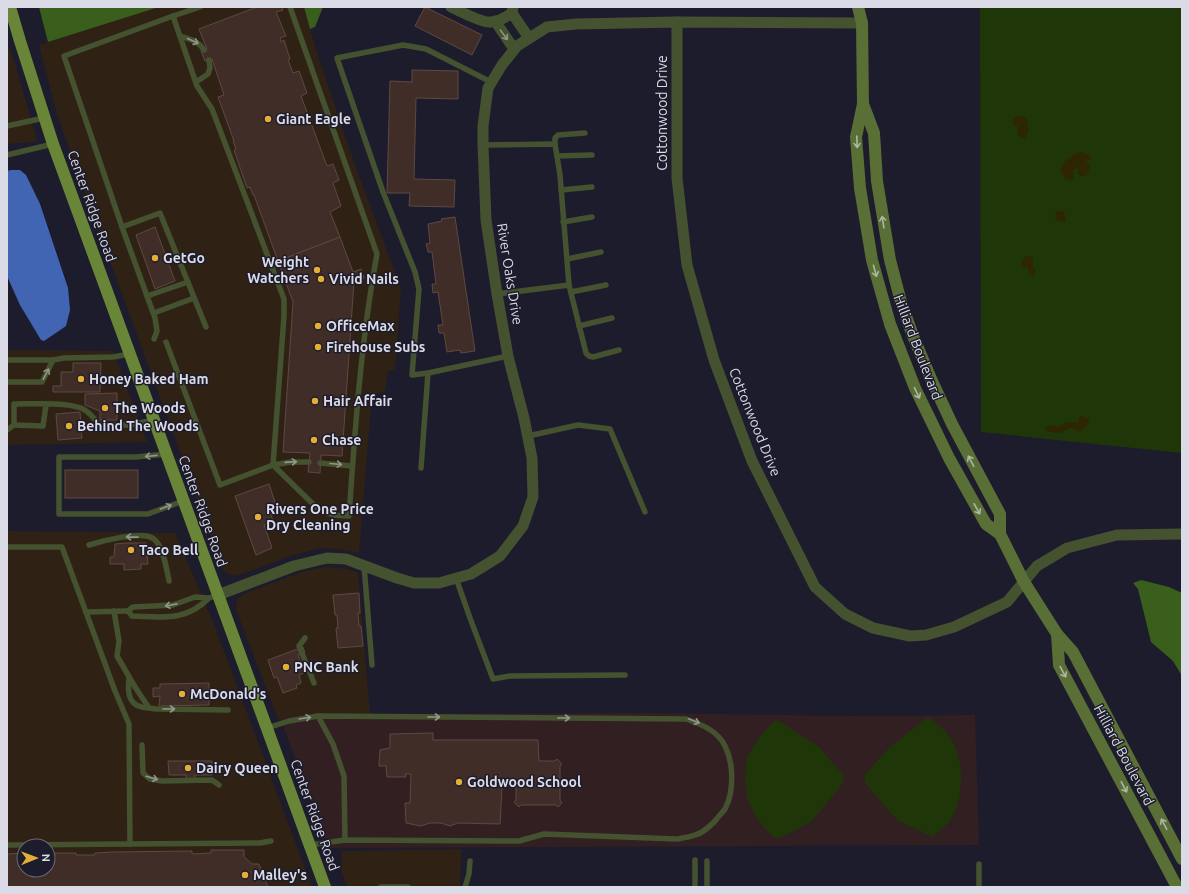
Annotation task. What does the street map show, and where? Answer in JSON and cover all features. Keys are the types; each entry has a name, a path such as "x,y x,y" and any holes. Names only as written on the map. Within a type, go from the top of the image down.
{"main road":[{"name":"Center Ridge Road","path":"10,7 12,30 184,501 214,596 267,728 325,887"},
{"name":"Hilliard Boulevard","path":"858,7 862,23 863,104 856,137 860,188 872,260 890,324 915,388 949,458 986,524 1000,534"},
{"name":"Hilliard Boulevard","path":"862,23 867,7"},
{"name":"Hilliard Boulevard","path":"863,104 874,132 877,181 890,260 901,302 913,336 932,381 952,424 1000,514 1000,534 1024,582 1057,634 1073,652 1182,859"},
{"name":"Hilliard Boulevard","path":"1057,634 1059,665 1177,887"}],"street":[{"path":"451,7 465,14 489,22 505,18 513,10 529,38"},
{"path":"495,21 514,49"},
{"name":"River Oaks Drive","path":"214,596 294,566 327,558 346,559 364,564 397,578 414,583 439,583 471,574 500,556 523,526 533,496 532,458 508,356 497,294 486,220 483,146 483,126 488,88 517,46 547,27 576,24 676,22 862,23"},
{"name":"Cottonwood Drive","path":"676,22 677,178 687,265 714,360 752,461 815,587 845,614 873,628 910,636 926,635 954,627 1007,602 1037,566 1067,548 1117,535 1182,534"}],"lane":[{"path":"154,340 156,327 154,313 122,227 64,56 200,7"},
{"path":"273,465 324,513 349,516 356,422 371,288 377,254 290,7"},
{"path":"173,16 196,82 212,109 284,299 284,323 273,465"},
{"path":"180,36 200,44 204,50"},
{"path":"492,82 426,49 403,45 337,58 383,192 415,272 419,289 412,375 508,356"},
{"path":"196,82 208,74 210,68 209,60"},
{"path":"7,126 44,118"},
{"path":"585,133 558,135 555,144 561,190 569,285 586,353 589,356 619,350"},
{"path":"7,155 53,144"},
{"path":"483,146 555,144"},
{"path":"557,156 592,155"},
{"path":"561,190 592,187"},
{"path":"122,227 160,213 206,327"},
{"path":"563,222 592,217"},
{"path":"567,259 602,252"},
{"path":"147,296 188,282"},
{"path":"497,294 569,285"},
{"path":"571,292 606,285"},
{"path":"154,313 194,298"},
{"path":"579,326 612,318"},
{"path":"166,342 220,485 273,465 286,462 309,462"},
{"path":"7,360 54,360 64,358 113,357 130,354"},
{"path":"7,382 42,382 54,360"},
{"path":"420,468 428,373"},
{"path":"14,425 14,404 68,406 82,409 95,419 99,425 128,425 154,420"},
{"path":"7,430 14,425 43,426 46,405"},
{"path":"528,436 578,426 610,429 645,512"},
{"path":"167,454 136,457 59,457 59,514 148,514 184,501"},
{"path":"320,463 352,466"},
{"path":"89,544 122,536 146,537 154,539 163,556 169,580"},
{"path":"7,547 62,547 116,694 129,724 130,844"},
{"path":"364,564 372,665"},
{"path":"456,578 493,679 510,676 625,675"},
{"path":"86,612 128,611 133,607 173,605 195,597 214,596"},
{"path":"128,611 132,616 175,617 198,608 214,596"},
{"path":"114,611 119,641 117,656 149,708"},
{"path":"304,638 299,646 314,683"},
{"path":"130,677 128,694 136,705 142,708 156,710 228,710"},
{"path":"267,728 288,721 318,716 686,718 703,725 715,734 725,746 730,761 732,777 730,795 724,810 708,828 696,835 677,839 544,834 519,840 345,840 310,845"},
{"path":"318,716 333,744 344,776 345,840"},
{"path":"142,745 142,774 150,779 212,780 218,785"},
{"path":"7,845 260,843 272,841"},
{"path":"695,860 695,887"},
{"path":"465,887 469,874 470,861"},
{"path":"707,861 707,887"},
{"path":"979,864 979,887"},
{"path":"381,887 408,887"}],"shaded area":[{"path":"159,7 304,7 317,53 355,165 401,288 395,370 388,371 385,391 372,395 359,553 321,548 293,555 235,576 228,574 223,569 81,182 57,114 39,45"},
{"path":"7,45 13,57 37,140 32,142 7,144"},
{"path":"7,350 113,350 147,442 7,445"},
{"path":"7,531 175,533 213,622 312,887 7,887"},
{"path":"325,567 348,569 358,573 370,714 305,714 278,719 236,609 237,600 239,597 249,592 302,572"},
{"path":"653,713 849,716 975,715 979,845 328,848 280,718 305,714"},
{"path":"461,849 460,887 347,887 341,870 342,851"}],"green space":[{"path":"39,7 159,7 48,42"},
{"path":"304,7 323,7 315,27 310,29"},
{"path":"980,7 1182,7 1182,453 981,432"},
{"path":"1141,580 1169,587 1182,593 1182,676 1173,661 1151,642 1138,589 1133,583"},
{"path":"928,717 942,728 950,737 956,750 961,771 958,804 949,822 933,837 897,820 865,783 865,775 888,749"},
{"path":"774,721 779,721 820,748 843,775 843,783 812,821 780,838 775,838 761,824 748,800 746,791 748,756 763,733"}],"sand":[{"path":"1020,116 1026,118 1029,126 1028,132 1024,139 1018,136 1017,132 1019,127 1015,126 1013,123 1014,118"},
{"path":"1083,152 1091,158 1090,160 1085,161 1090,165 1088,174 1080,176 1078,169 1076,168 1073,170 1074,179 1066,179 1061,172 1063,165 1072,156"},
{"path":"1057,211 1064,213 1066,220 1065,222 1056,220 1055,215"},
{"path":"1027,256 1031,256 1033,260 1033,267 1036,271 1034,276 1029,274 1028,266 1024,268 1021,266 1023,259"},
{"path":"1082,416 1088,419 1089,423 1081,431 1072,428 1068,428 1059,433 1045,430 1046,427 1050,425 1058,427 1068,422 1078,423 1079,417"}],"water":[{"path":"20,170 26,175 40,204 68,288 70,310 66,326 44,341 41,340 20,305 7,276 7,171"}],"building":[{"name":"Giant Eagle","path":"257,7 282,7 283,10 276,12 286,36 280,38 281,42 284,40 290,59 288,60 293,73 299,71 307,93 301,96 327,166 333,164 339,180 333,183 341,206 330,212 340,237 278,261 254,195 250,187 247,188 234,150 236,149 234,141 218,97 224,95 212,59 205,61 201,51 207,49 199,29"},
{"path":"425,7 482,35 472,55 415,26"},
{"path":"412,70 458,71 458,99 416,98 414,179 455,180 454,207 409,206 410,193 387,193 390,81 412,82"},
{"path":"455,217 475,351 461,353 460,350 447,352 444,333 439,333 438,325 443,325 438,292 433,293 432,284 436,284 432,252 428,252 426,244 430,243 428,224 442,221 441,219"},
{"name":"GetGo","path":"155,227 175,281 155,289 136,235"},
{"path":"340,237 353,272 361,269 364,278 354,281 342,456 321,455 320,473 308,472 310,453 283,452 293,302 278,261"},
{"name":"Honey Baked Ham","path":"73,363 101,363 100,392 53,392 53,386 61,386 61,372 73,372"},
{"name":"The Woods","path":"117,393 117,420 100,420 100,411 85,405 85,394"},
{"name":"Behind The Woods","path":"80,412 82,438 58,440 56,414"},
{"path":"65,470 138,470 138,498 65,498"},
{"path":"269,484 276,505 269,508 273,521 264,525 272,548 256,555 235,496"},
{"name":"Taco Bell","path":"146,543 148,564 141,564 141,569 124,570 124,564 110,564 110,557 114,557 115,544"},
{"path":"359,593 360,613 358,613 363,646 338,648 336,628 338,628 337,615 335,615 333,595"},
{"name":"PNC Bank","path":"303,647 305,653 298,655 304,673 299,675 301,683 296,685 297,688 283,693 277,677 274,678 268,660"},
{"path":"209,683 209,705 159,706 160,696 153,697 153,688 160,688 160,684"},
{"name":"Goldwood School","path":"433,733 433,740 538,740 539,761 555,761 557,759 562,764 560,766 560,800 562,803 558,807 556,805 521,805 519,807 514,802 516,800 516,785 511,779 502,788 500,824 458,823 450,826 441,823 430,823 421,826 406,823 405,803 410,803 411,774 405,774 406,777 387,777 386,766 379,766 380,750 390,748 390,734"},
{"path":"168,761 212,761 212,775 195,775 195,779 186,779 186,775 169,775"},
{"path":"211,850 244,850 244,857 252,864 259,864 268,887 7,887 7,854 16,853 16,878 56,878 56,853 94,855 95,853 113,852 192,851 192,854 211,853"}],"place":[{"name":"Giant Eagle","path":"268,119"},
{"name":"GetGo","path":"155,258"},
{"name":"Weight Watchers","path":"317,270"},
{"name":"Vivid Nails","path":"321,279"},
{"name":"OfficeMax","path":"318,326"},
{"name":"Firehouse Subs","path":"318,347"},
{"name":"Honey Baked Ham","path":"81,379"},
{"name":"Hair Affair","path":"315,401"},
{"name":"The Woods","path":"105,408"},
{"name":"Behind The Woods","path":"69,426"},
{"name":"Chase","path":"314,440"},
{"name":"Rivers One Price Dry Cleaning","path":"258,517"},
{"name":"Taco Bell","path":"131,550"},
{"name":"PNC Bank","path":"286,667"},
{"name":"McDonald's","path":"182,694"},
{"name":"Dairy Queen","path":"188,768"},
{"name":"Goldwood School","path":"459,782"},
{"name":"Malley's","path":"245,875"}]}
